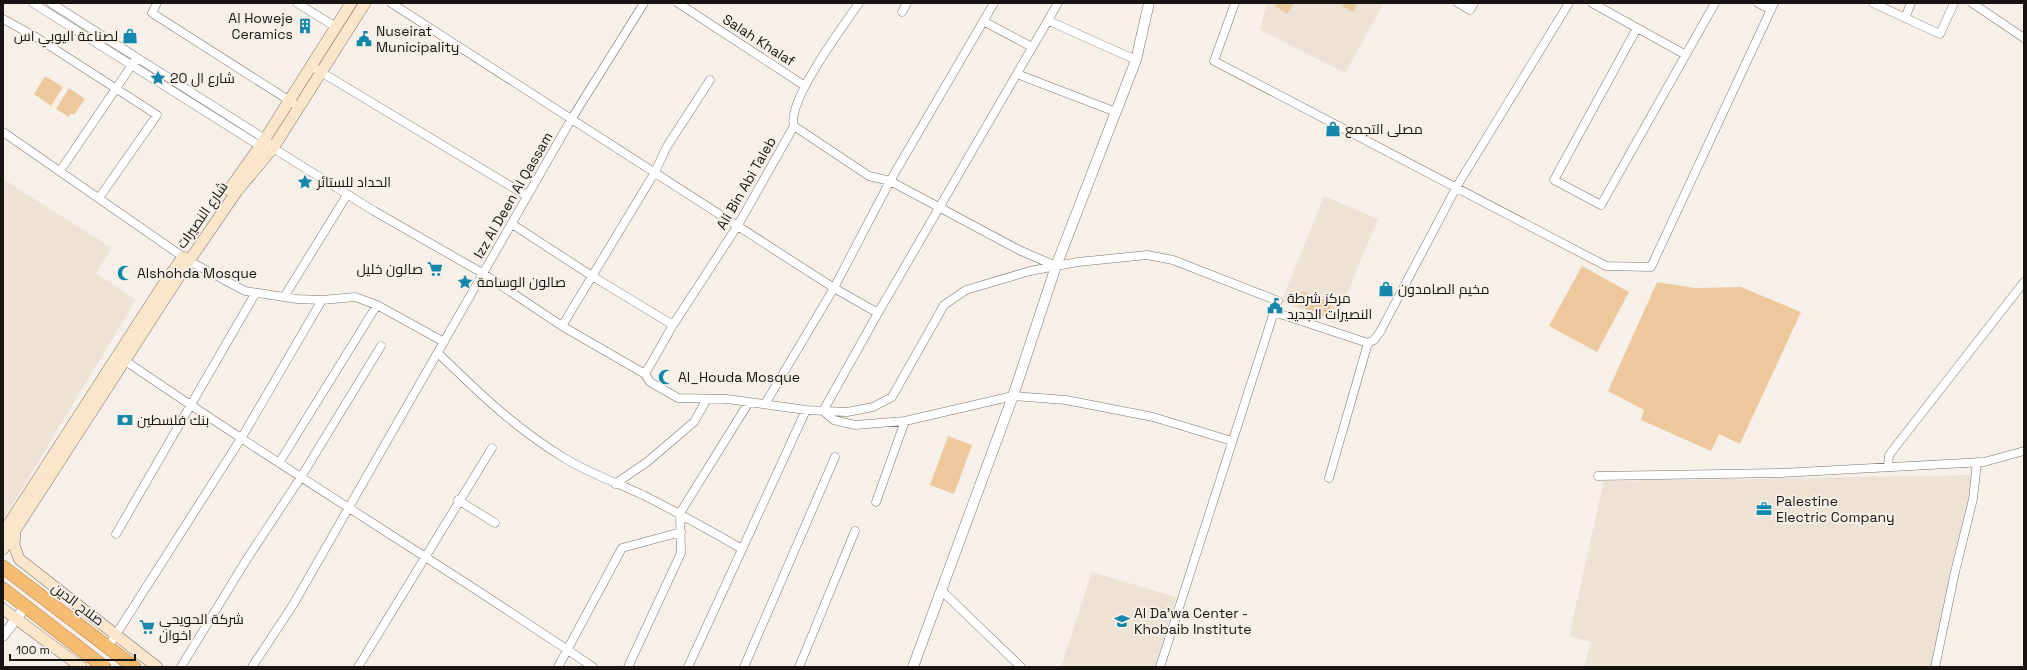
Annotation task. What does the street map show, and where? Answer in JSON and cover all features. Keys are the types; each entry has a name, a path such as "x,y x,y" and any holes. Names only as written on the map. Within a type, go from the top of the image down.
{"highway":[{"name":"صلاح الدين","path":"3,567 134,667"},
{"path":"3,589 104,667"}],"main road":[{"name":"شارع النصيرات","path":"3,533 161,288 186,259 237,191 273,148 311,66 351,3"},
{"name":"شارع النصيرات","path":"3,549 124,360 186,259 263,143 321,72 365,3"},
{"path":"3,526 14,515"},
{"path":"14,532 14,545 19,559 157,667"},
{"path":"3,609 81,667"}],"street":[{"path":"34,3 132,66 484,274 562,326 645,374 650,382 678,398 727,399 823,411 847,412 873,407 892,397 944,305 966,290 1030,271 1078,262 1147,255 1173,260 1278,301 1160,667"},
{"path":"51,3 263,143"},
{"path":"157,3 152,13 294,104"},
{"path":"297,3 336,27"},
{"path":"391,3 572,118 834,288 878,313"},
{"name":"Izz Al Deen Al Qassam","path":"252,667 293,605 572,118 644,3"},
{"name":"Salah Khalaf","path":"678,3 805,86"},
{"name":"Ali Bin Abi Taleb","path":"645,374 673,325 738,225 794,126 792,120 805,86 859,3"},
{"path":"902,12 907,3"},
{"path":"765,404 834,288 890,181 994,3"},
{"path":"823,411 1032,47 1049,22 1058,3"},
{"path":"913,667 1014,396 1056,266 1136,60 1149,3"},
{"path":"1235,3 1214,61 1457,186 1606,266 1651,267 1772,6 1758,3"},
{"path":"1458,3 1470,10 1474,3"},
{"path":"1329,478 1368,344 1374,340 1380,332 1457,186 1569,3"},
{"path":"1592,3 1686,55"},
{"path":"1637,28 1554,180 1601,205 1715,3"},
{"path":"1873,3 1940,34 1954,3"},
{"path":"1905,18 1911,3"},
{"path":"1972,3 2024,38"},
{"path":"3,19 36,37 157,115 99,198"},
{"path":"984,21 1032,47"},
{"path":"1049,22 1136,60"},
{"path":"60,171 136,58"},
{"path":"311,66 374,102 527,196"},
{"path":"1017,74 1116,112"},
{"path":"562,326 655,172 666,148 710,80"},
{"path":"794,126 869,176 890,181 1019,250 1056,266"},
{"path":"3,132 186,259 245,291 256,294 322,300 355,297 377,305 444,342"},
{"path":"284,297 348,195"},
{"path":"512,224 592,276 673,325"},
{"path":"1888,467 1889,455 2024,282"},
{"path":"116,534 256,294"},
{"path":"108,646 242,438 322,300"},
{"path":"279,463 377,305"},
{"path":"1274,312 1368,344"},
{"path":"181,667 245,562 301,477 381,346"},
{"path":"438,353 507,419 566,460 596,476 680,513 742,549"},
{"path":"124,360 190,406 349,507 425,558 507,608 593,667"},
{"path":"823,411 834,420 855,425 905,421 1014,396 1066,400 1153,417 1232,441"},
{"path":"614,484 647,462 694,422 707,399"},
{"path":"628,667 681,553 680,513 749,402"},
{"path":"688,667 806,410"},
{"path":"876,502 905,421"},
{"path":"358,667 425,558 458,500 492,448"},
{"path":"1598,476 1781,472 1977,462 2024,451"},
{"path":"744,667 835,457"},
{"path":"1935,667 1955,572 1973,499 1977,462"},
{"path":"458,500 495,523"},
{"path":"799,667 855,531"},
{"path":"558,667 622,548 681,532"},
{"path":"942,590 1021,667"},
{"path":"3,636 26,606"}],"shaded area":[{"path":"1267,3 1384,3 1345,73 1260,30"},
{"path":"1276,3 1294,3 1287,14 1275,6"},
{"path":"1344,3 1358,3 1353,12 1342,6"},
{"path":"45,76 63,87 51,106 34,94"},
{"path":"69,88 85,99 74,115 71,113 69,117 56,109"},
{"path":"3,179 112,248 96,273 136,300 3,520"},
{"path":"1324,196 1378,219 1335,323 1281,302"},
{"path":"1582,266 1629,292 1597,352 1549,326"},
{"path":"1657,282 1695,288 1741,287 1801,312 1740,444 1719,434 1711,451 1641,420 1644,410 1608,391"},
{"path":"1302,291 1333,303 1327,317 1296,305"},
{"path":"948,436 972,445 954,494 930,485"},
{"path":"1974,475 1931,667 1584,667 1591,642 1569,636 1604,481"},
{"name":"Al Da'wa Center - Khobaib Institute","path":"1092,572 1176,597 1155,667 1061,667"}],"place":[{"name":"Al Howeje Ceramics","path":"305,26"},
{"name":"لصناعة اليوبي اس","path":"130,36"},
{"name":"Nuseirat Municipality","path":"364,39"},
{"name":"شارع ال 20","path":"158,78"},
{"name":"مصلى التجمع","path":"1333,129"},
{"name":"الحداد للستائر","path":"305,182"},
{"name":"صالون خليل","path":"435,269"},
{"name":"Alshohda Mosque","path":"125,273"},
{"name":"صالون الوسامة","path":"465,282"},
{"name":"مخيم الصامدون","path":"1386,289"},
{"name":"مركز شرطة النصيرات الجديد","path":"1275,306"},
{"name":"Al_Houda Mosque","path":"666,377"},
{"name":"بنك فلسطين","path":"125,420"},
{"name":"Palestine Electric Company","path":"1764,509"},
{"name":"Al Da'wa Center - Khobaib Institute","path":"1122,621"},
{"name":"شركة الحويحي اخوان","path":"147,627"}]}
